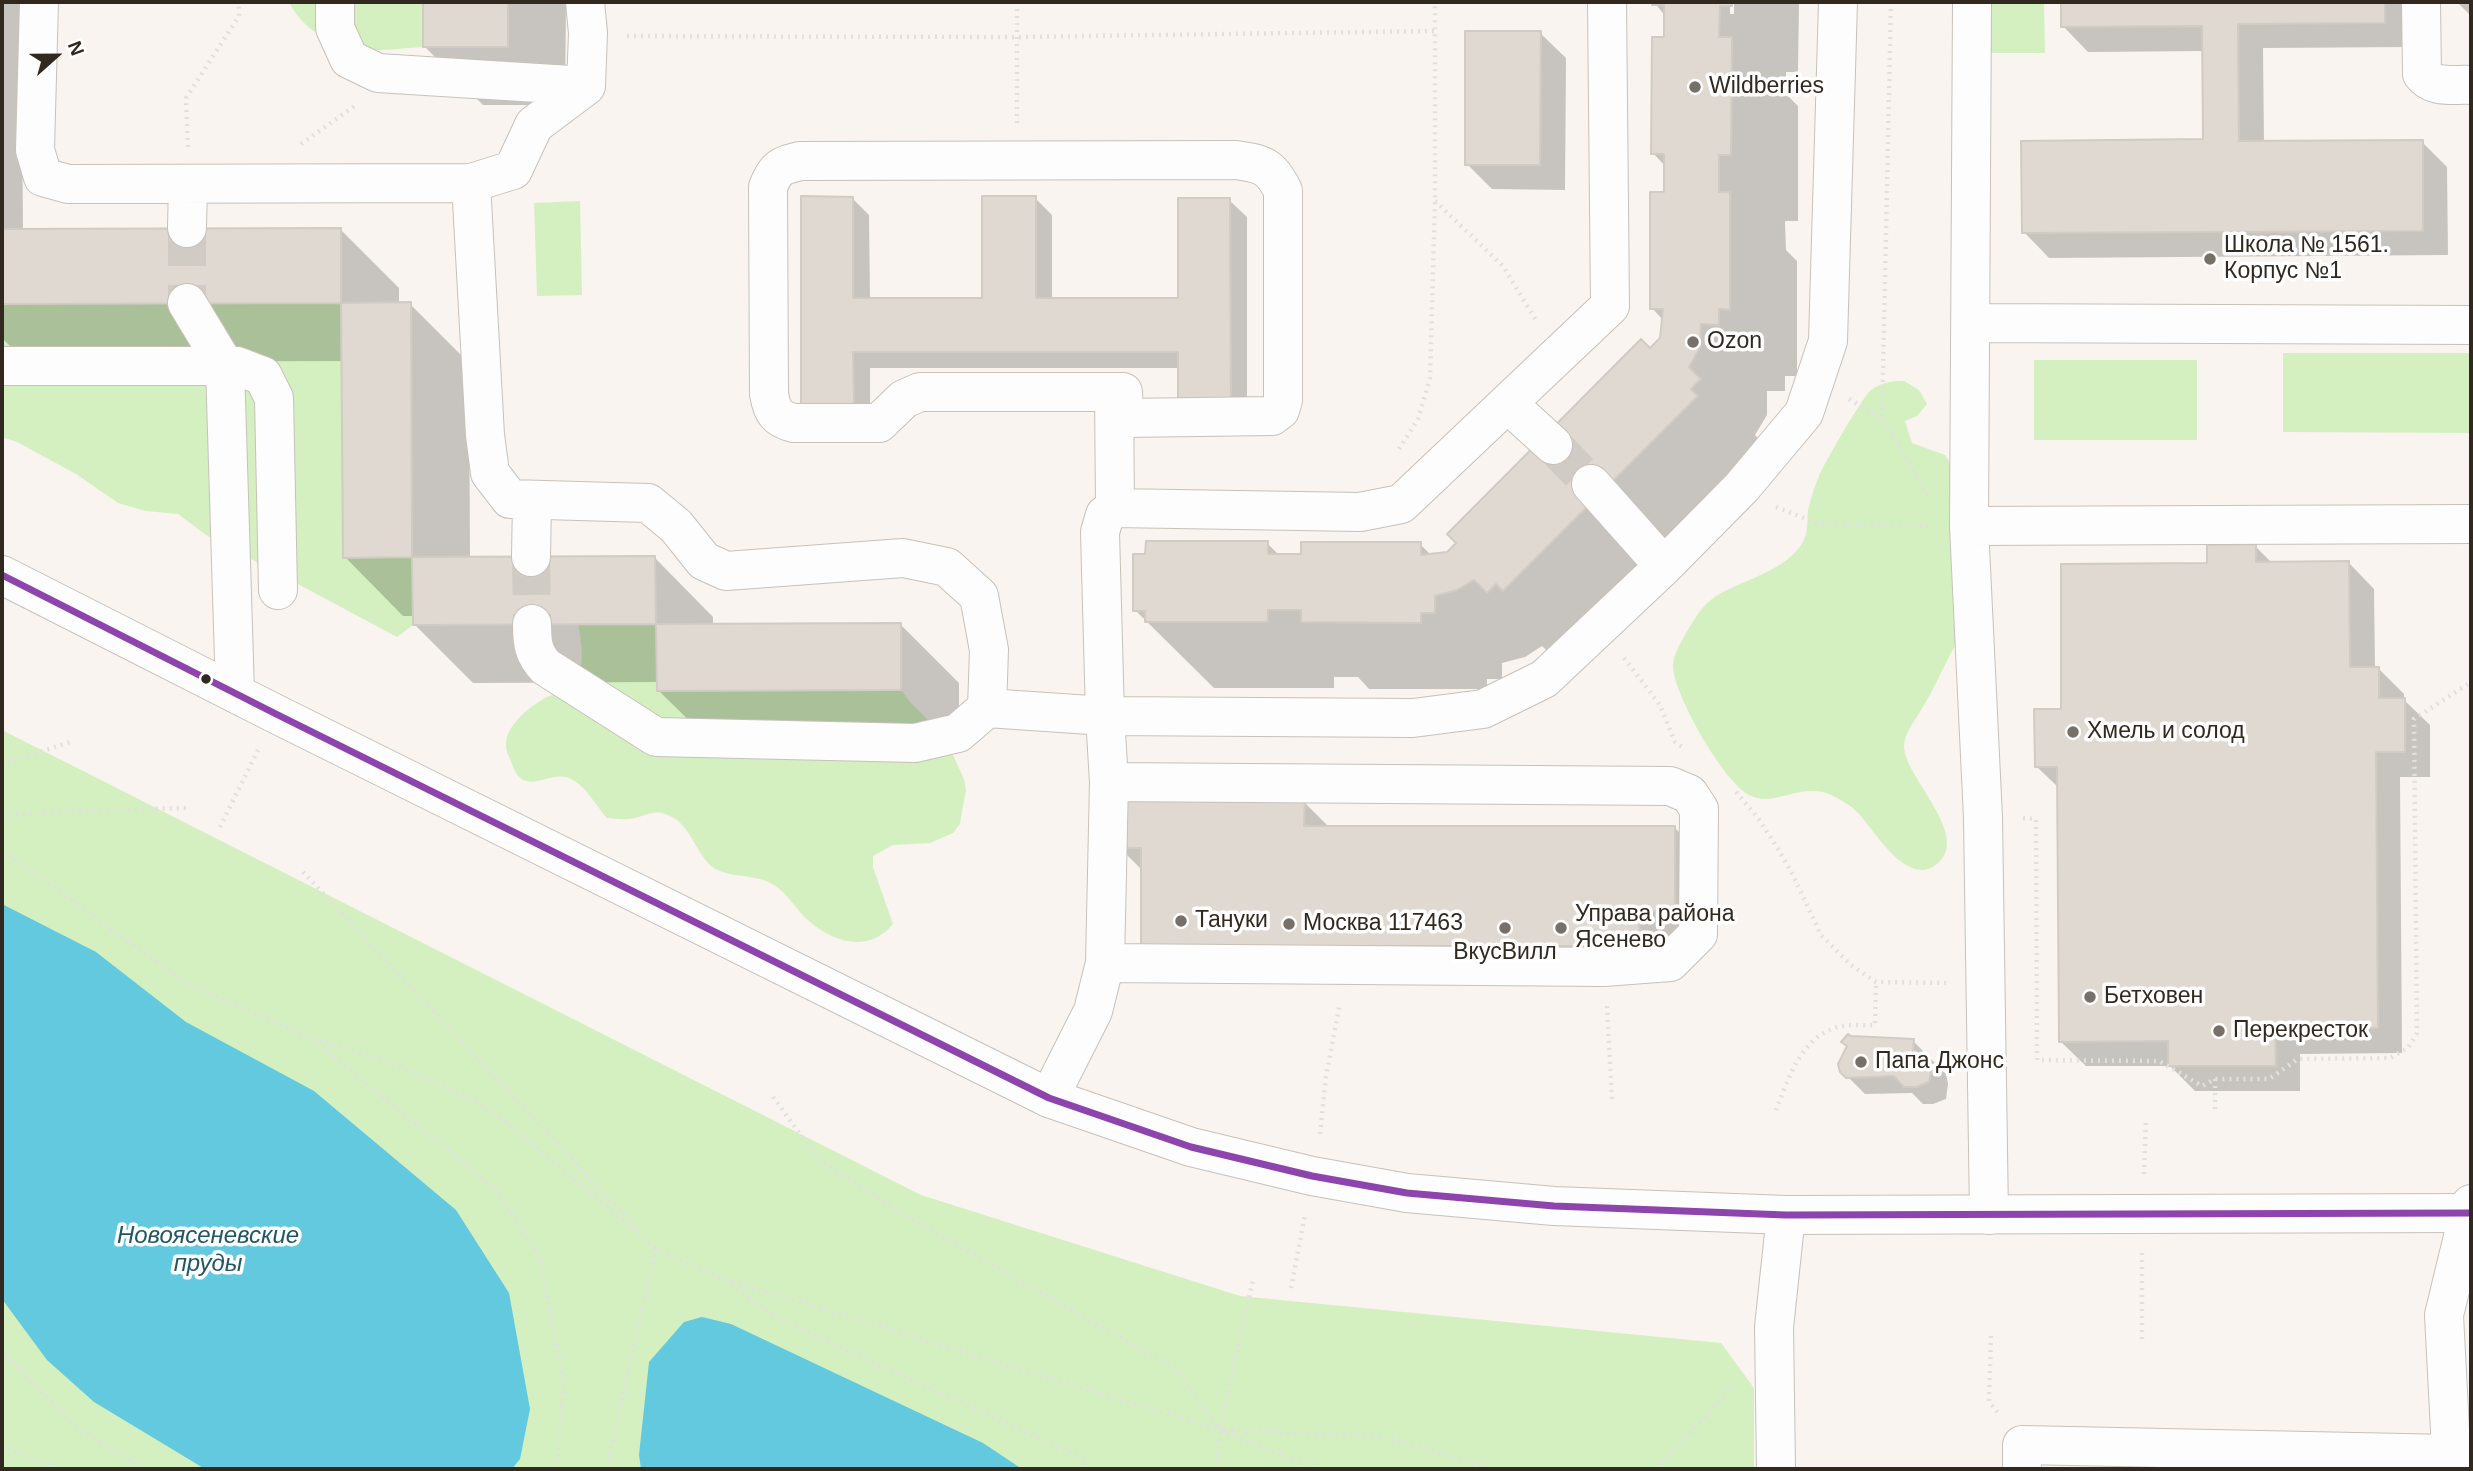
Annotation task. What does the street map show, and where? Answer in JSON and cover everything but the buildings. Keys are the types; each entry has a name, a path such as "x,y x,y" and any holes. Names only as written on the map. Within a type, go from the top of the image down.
{"main road":[{"path":"39,2 35,150 43,177 68,184 471,183 513,170 534,125 586,86"},
{"path":"335,2 335,29 349,59 378,73 586,86"},
{"path":"1049,1098 1093,1011 1105,963 1109,782 1100,532 1105,514 1115,508 1360,512 1401,504 1610,306 1607,2"},
{"path":"533,624 532,643 536,658 656,737 915,743 958,733 987,708 1105,716 1413,718 1483,709 1544,679 1664,566 1742,487 1804,413 1828,341 1839,2"},
{"path":"1972,2 1970,323 1957,526 1983,818 1989,1215"},
{"path":"2421,2 2422,74 2427,82 2471,85"},
{"path":"586,17 586,86"},
{"path":"1017,160 1236,160 1259,163 1275,174 1283,191 1283,400 1280,410 1264,418 1124,418 1123,392 920,392 904,399 879,423 794,423 781,420 771,409 769,380 768,187 774,173 781,166 800,161 1017,160"},
{"path":"471,183 489,473 510,499 648,503 676,526 704,561 726,571 903,558 947,567 979,596 989,650 987,708"},
{"path":"187,228 188,184"},
{"path":"187,303 225,366 235,694"},
{"path":"1970,323 2471,325"},
{"path":"2,366 237,366 262,376 274,398 278,590"},
{"path":"1114,391 1115,508"},
{"path":"1508,404 1553,445"},
{"path":"1591,484 1664,566"},
{"path":"531,557 532,501"},
{"path":"1957,526 2471,527"},
{"path":"2,575 235,694 1049,1098 1191,1147 1312,1176 1407,1193 1554,1206 1786,1215 2471,1213"},
{"path":"1105,963 1604,967 1670,962 1698,934 1699,809 1689,794 1670,786 1109,782"},
{"path":"2022,1469 2022,1445 2452,1462 2444,1315 2471,1213 2471,1204"},
{"path":"1776,1469 1774,1327 1786,1215"}],"path":[{"path":"188,184 187,98 239,16 239,2"},
{"path":"1017,2 1017,160"},
{"path":"1396,454 1418,419 1430,378 1435,2"},
{"path":"1891,2 1882,418 1957,526"},
{"path":"586,17 612,36 1016,37 1435,31"},
{"path":"247,182 367,97 378,73"},
{"path":"1434,201 1503,266 1557,354"},
{"path":"1742,487 1758,500 1819,524 1957,526"},
{"path":"1983,818 2036,818 2038,1060 2159,1061 2202,1086 2215,1079 2269,1079 2298,1059 2390,1058 2408,1048 2417,1033 2414,719 2471,682"},
{"path":"220,827 276,714"},
{"path":"2,766 70,742"},
{"path":"2,816 64,811 187,808"},
{"path":"4,854 187,984 309,1037 398,1066 485,1106 656,1249 722,1278 1220,1430 1315,1469"},
{"path":"303,872 656,1249"},
{"path":"1320,1134 1326,1076 1348,964"},
{"path":"1604,967 1612,1099"},
{"path":"1776,1110 1793,1067 1816,1037 1842,1026 1875,1025 1876,982 1935,982"},
{"path":"309,1037 496,1189 539,1256 564,1384 558,1458 551,1469"},
{"path":"2215,1079 2216,1114"},
{"path":"773,1097 819,1160 899,1212 1177,1370 1220,1430"},
{"path":"1291,1288 1305,1214"},
{"path":"611,1469 609,1455 656,1249"},
{"path":"722,1278 783,1321 1083,1458 1087,1469"},
{"path":"1217,1469 1220,1430 1253,1280"},
{"path":"1989,1401 1991,1336"},
{"path":"2,1351 77,1428 144,1469"},
{"path":"1656,1469 1721,1399"},
{"path":"1220,1430 1385,1437 1494,1469"},
{"path":"2,1445 56,1469"}],"green space":[{"path":"289,2 423,2 423,47 368,50 338,44 309,28"},
{"path":"1987,2 2044,2 2045,53 1987,53"},
{"path":"580,201 582,295 537,296 534,203"},
{"path":"341,303 343,557 412,557 413,625 397,637 206,535 178,514 146,511 118,503 76,474 17,442 2,437 2,304"},
{"path":"2283,353 2471,353 2471,433 2283,432"},
{"path":"2034,360 2197,360 2197,440 2034,440"},
{"path":"1904,381 1919,390 1927,404 1917,416 1905,421 1912,443 1945,455 1958,475 1960,636 1904,742 1907,760 1934,807 1947,838 1946,852 1937,864 1926,870 1914,869 1903,863 1882,843 1855,810 1825,793 1802,792 1761,799 1740,788 1715,757 1691,717 1675,679 1673,666 1682,640 1707,604 1716,596 1767,572 1792,556 1806,534 1808,510 1817,480 1852,417 1871,390 1887,382"},
{"path":"578,624 656,624 657,690 901,690 944,736 964,779 966,790 960,824 953,833 930,843 893,845 873,856 873,867 893,924 884,933 862,942 851,942 829,935 809,921 773,884 723,872 710,865 686,829 673,818 655,813 633,819 607,818 586,791 571,779 555,777 530,782 517,775 506,749 507,737 525,712 567,688 578,677 582,657"},
{"path":"2,730 921,1195 1240,1296 1721,1343 1754,1388 1754,1469 2,1469"}],"water":[{"name":"Новоясеневские пруды","path":"2,904 96,952 186,1022 314,1091 456,1210 509,1293 530,1409 520,1459 512,1469 205,1469 94,1402 47,1360 2,1299"},
{"path":"702,1317 731,1324 983,1443 1022,1469 641,1469 639,1455 649,1362 684,1322"}],"tunnel":[{"path":"187,228 187,303"},
{"path":"1553,445 1591,484"},
{"path":"531,557 532,624"}],"transit line":[{"path":"2,575 1049,1098 1191,1147 1312,1176 1407,1193 1554,1206 1786,1215 2471,1213"}],"place":[{"name":"Wildberries","path":"1695,87"},
{"name":"Школа № 1561. Корпус №1","path":"2210,259"},
{"name":"Ozon","path":"1693,342"},
{"name":"Хмель и солод","path":"2073,732"},
{"name":"Тануки","path":"1181,921"},
{"name":"Москва 117463","path":"1289,924"},
{"name":"ВкусВилл","path":"1505,928"},
{"name":"Управа района Ясенево","path":"1561,928"},
{"name":"Бетховен","path":"2090,997"},
{"name":"Перекресток","path":"2219,1031"},
{"name":"Папа Джонс","path":"1861,1062"}]}
